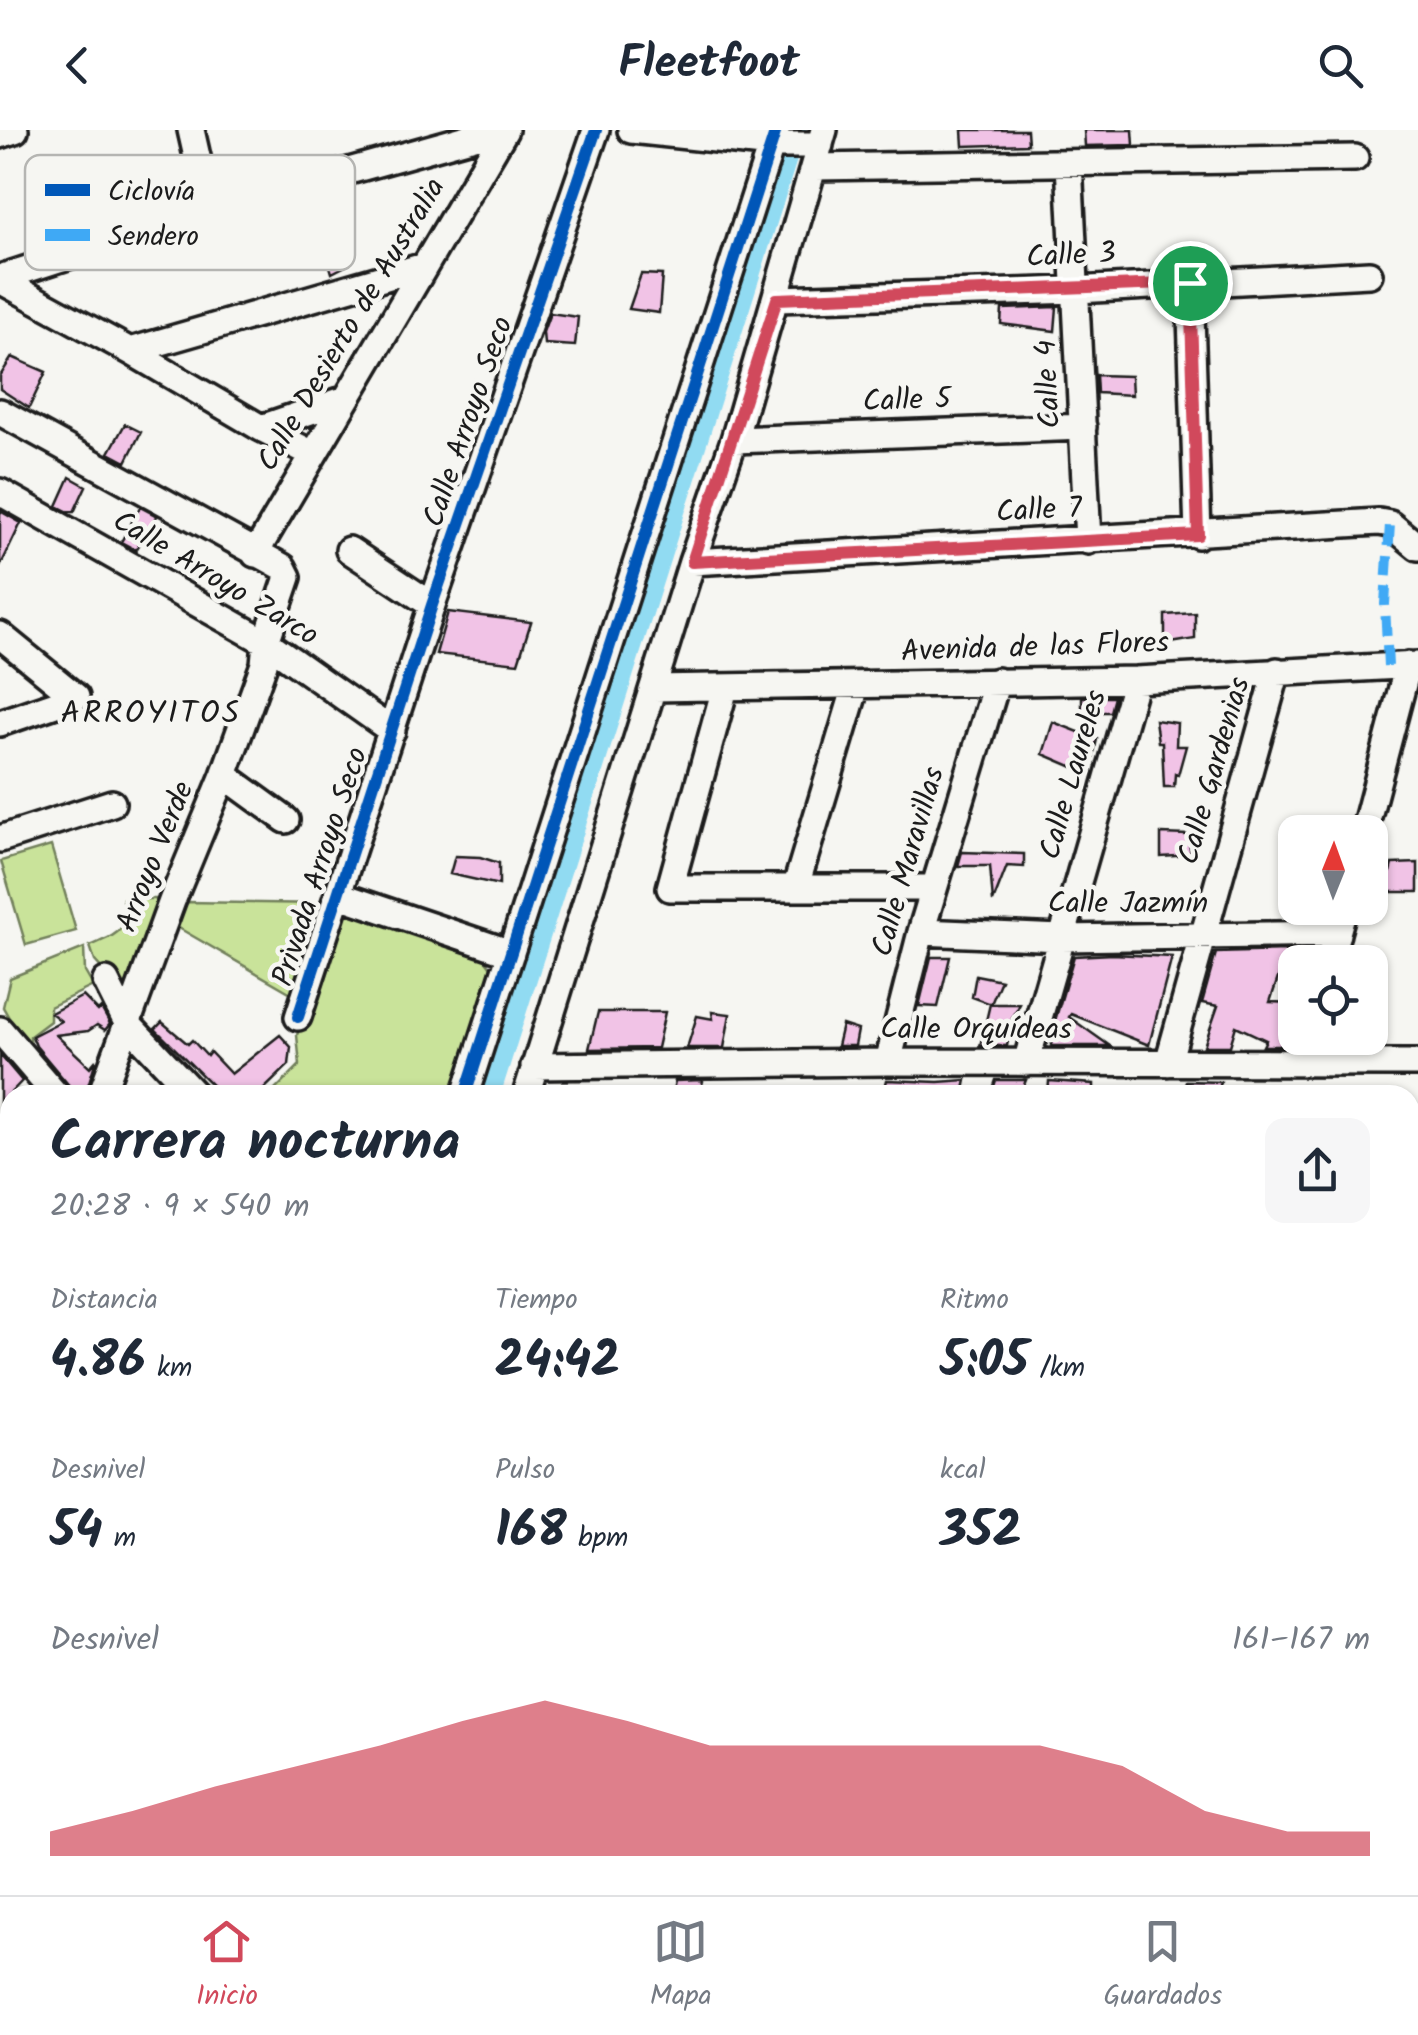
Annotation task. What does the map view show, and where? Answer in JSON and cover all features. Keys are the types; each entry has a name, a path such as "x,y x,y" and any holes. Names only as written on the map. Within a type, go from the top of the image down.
{"street":[{"path":"0,136 15,130"},
{"path":"191,130 197,155"},
{"path":"355,169 496,130"},
{"name":"Calle Desierto de Australia","path":"255,554 505,130"},
{"name":"Calle Arroyo Seco","path":"392,731 596,130"},
{"path":"631,130 1069,163 1355,158"},
{"path":"468,1085 775,140"},
{"path":"529,1085 692,562 734,440 818,147"},
{"name":"Calle 4","path":"1069,163 1088,541"},
{"path":"130,350 424,266"},
{"path":"0,279 27,270"},
{"name":"Calle 3","path":"777,299 1077,290 1368,274"},
{"path":"0,279 312,454"},
{"path":"1190,283 1198,535"},
{"path":"261,428 346,398"},
{"path":"0,412 255,554"},
{"name":"Calle 5","path":"734,440 1084,426"},
{"name":"Calle Arroyo Zarco","path":"0,492 266,642 392,731"},
{"name":"Calle 7","path":"692,562 1390,524 1418,546"},
{"path":"349,550 432,605"},
{"name":"Arroyo Verde","path":"105,1085 264,664 266,642 288,577 283,567 255,554"},
{"path":"0,635 76,698 0,723"},
{"path":"1369,815 1413,665"},
{"name":"Avenida de las Flores","path":"653,688 1136,680 1413,665"},
{"name":"Calle Gardenias","path":"1168,1063 1276,671"},
{"name":"Calle Laureles","path":"1026,1063 1136,680"},
{"name":"Calle Maravillas","path":"888,1062 920,932 997,681"},
{"path":"796,886 856,686"},
{"path":"725,688 670,888 933,888"},
{"name":"Privada Arroyo Seco","path":"298,1017 392,731"},
{"path":"224,775 286,820"},
{"path":"0,839 103,806"},
{"path":"339,895 511,952"},
{"path":"1333,945 1339,925"},
{"name":"Calle Jazmín","path":"920,932 1061,938 1336,934"},
{"path":"106,981 128,1022 187,1085"},
{"path":"0,1030 47,1085"},
{"name":"Calle Orquídeas","path":"534,1066 1168,1063 1278,1053"},
{"name":"Calle Orquídeas","path":"1349,1055 1418,1063"}],"green space":[{"path":"51,846 76,931 26,945 1,861"},
{"path":"123,899 170,899 133,1003 95,961 90,946 119,930 124,919"},
{"path":"184,902 329,904 298,997 177,927"},
{"path":"345,909 480,953 494,971 459,1085 280,1085 300,1065 297,1035"},
{"path":"84,948 85,972 93,986 50,1007 50,1021 30,1036 31,1050 16,1040 3,1007 10,978"}],"building":[{"path":"962,130 1027,130 1028,144 963,146"},
{"path":"1084,130 1133,130 1134,145 1085,146"},
{"path":"641,274 662,275 659,313 629,309"},
{"path":"1057,307 1055,331 1001,324 1002,309"},
{"path":"550,313 578,317 575,346 544,344 543,332"},
{"path":"12,357 46,372 29,408 0,389 0,376"},
{"path":"1096,375 1131,376 1132,395 1097,393"},
{"path":"125,424 141,432 126,462 109,453"},
{"path":"70,477 86,486 74,512 57,506"},
{"path":"140,507 157,516 136,550 121,542"},
{"path":"0,511 21,523 0,567"},
{"path":"448,612 531,622 518,663 436,654"},
{"path":"1195,613 1195,639 1165,644 1165,615"},
{"path":"1082,697 1114,697 1110,712 1082,712"},
{"path":"1155,720 1177,723 1176,746 1186,746 1174,787 1164,787 1162,742 1158,742"},
{"path":"1053,722 1097,739 1093,757 1083,757 1078,769 1043,754"},
{"path":"1161,834 1188,835 1191,855 1161,857"},
{"path":"962,852 1024,854 1024,867 1007,866 993,902 990,866 958,866"},
{"path":"455,856 499,863 499,885 450,874"},
{"path":"1418,863 1418,892 1388,892 1392,864"},
{"path":"1278,951 1278,978 1270,1002 1278,1002 1278,1046 1263,1046 1266,1040 1236,1026 1230,1046 1204,1046 1218,1006 1202,1003 1216,953"},
{"path":"1074,956 1172,957 1149,1045 1071,1014 1069,1017 1110,1046 1051,1046"},
{"path":"931,957 950,957 938,1007 919,1006"},
{"path":"976,975 1001,980 991,1004 972,997"},
{"path":"83,996 98,1011 101,1008 110,1024 105,1030 97,1025 88,1031 56,1035 90,1067 96,1060 88,1085 69,1085 36,1046 32,1036 61,1021 51,1013"},
{"path":"990,1004 1020,1004 1012,1019 1007,1046 980,1046"},
{"path":"598,1012 665,1012 657,1048 589,1049"},
{"path":"712,1012 730,1014 724,1048 687,1048 697,1016 713,1019"},
{"path":"162,1022 188,1044 192,1040 207,1056 210,1052 231,1074 280,1035 291,1047 289,1065 268,1085 212,1085 155,1029"},
{"path":"842,1025 858,1030 855,1046 837,1046"},
{"path":"0,1055 22,1081 18,1085 0,1085"},
{"path":"887,1080 966,1080 965,1085 886,1085"},
{"path":"996,1080 1026,1080 1024,1085 994,1085"},
{"path":"675,1081 703,1081 702,1085 674,1085"},
{"path":"1049,1081 1094,1084 1094,1085 1049,1085"},
{"path":"1186,1081 1221,1082 1220,1085 1185,1085"}],"waterway":[{"path":"493,1085 796,130"}],"marked path":[{"path":"1388,666 1385,604 1390,524"}],"cycle path":[{"path":"298,1017 432,605 596,130"},
{"path":"468,1085 776,130"}],"district":[{"name":"ARROYITOS","path":"151,714"}],"route":[{"path":"1190,283 1198,535 692,562 777,299 1190,283"}]}
